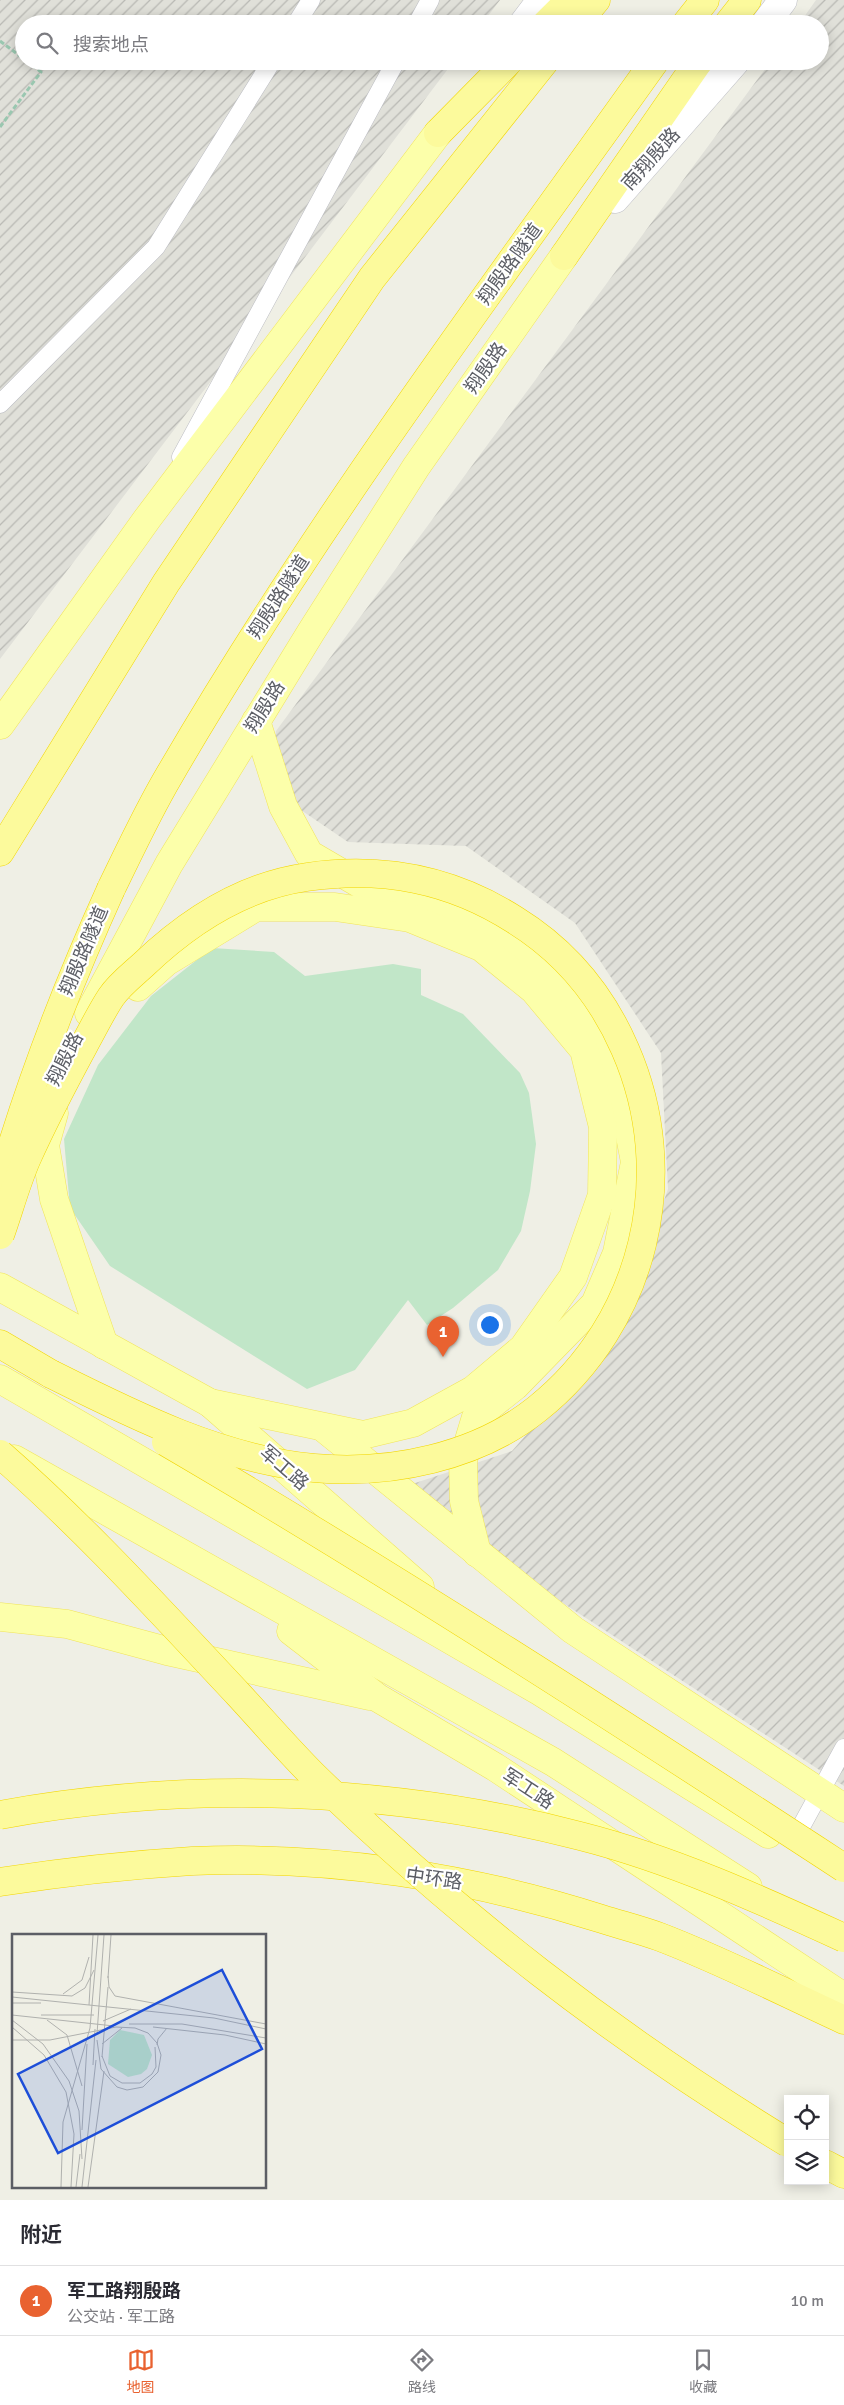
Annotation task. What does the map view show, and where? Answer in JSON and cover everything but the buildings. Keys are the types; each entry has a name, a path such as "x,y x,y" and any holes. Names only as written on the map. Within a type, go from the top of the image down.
{"highway":[{"path":"555,15 570,0"},
{"path":"584,15 596,0"},
{"path":"694,15 706,0"},
{"path":"735,15 747,0"},
{"path":"438,133 500,70"},
{"path":"0,852 166,583 372,278 538,70"},
{"name":"翔殷路隧道","path":"0,1186 18,1122 72,974 111,889 169,776 288,582 649,70"},
{"path":"564,256 693,70"},
{"path":"0,1235 25,1161 75,1062 113,993 160,949 210,911 251,891 290,879 335,872 378,872 422,880 463,892 500,910 535,932 563,957 592,989 616,1028 638,1079 650,1133 653,1186 644,1236 631,1285 604,1335 572,1377 535,1411 492,1436 450,1453 407,1464 359,1469 313,1468 246,1455 182,1434 118,1407 50,1374"},
{"path":"0,1344 299,1520 646,1738 844,1868"},
{"path":"0,1453 92,1539 311,1772 436,1889 488,1933 601,2020 730,2108 784,2141"},
{"path":"0,1815 107,1800 193,1795 280,1793 368,1799 476,1813 581,1836 684,1869 844,1938"},
{"name":"中环路","path":"0,1882 112,1867 194,1861 280,1862 359,1868 468,1883 565,1907 659,1937 844,2020"},
{"path":"829,2166 844,2174"}],"main road":[{"path":"530,15 541,0"},
{"path":"772,15 784,0"},
{"path":"0,725 147,519 487,70"},
{"name":"南翔殷路","path":"564,256 728,70"},
{"name":"翔殷路","path":"0,1179 14,1159 168,864 416,467 564,256"},
{"path":"256,721 283,806 309,854 369,889 405,898 497,931 558,979 600,1038 622,1094 635,1162 617,1253 595,1304 515,1386 476,1416 463,1460 464,1501 477,1553"},
{"path":"104,1344 54,1199 45,1145 72,1047 166,962 256,907 335,907 410,918 481,947 534,990 584,1050 603,1127 602,1195 573,1277 523,1348 473,1390 413,1423 363,1435 210,1404"},
{"name":"军工路","path":"0,1287 210,1404 539,1691"},
{"name":"军工路","path":"0,1379 539,1691 844,1882"},
{"path":"320,1425 573,1630 844,1808"},
{"name":"军工路","path":"0,1453 553,1762 844,1948"},
{"name":"军工路","path":"218,1574 378,1698 495,1767 844,1997"},
{"path":"0,1617 67,1624 167,1651 378,1698"}],"lane":[{"path":"302,15 311,0"},
{"path":"422,15 430,0"},
{"path":"0,404 156,247 266,70"},
{"path":"147,519 391,70"},
{"path":"796,1836 844,1748"}],"path":[{"path":"0,41 15,52"},
{"path":"0,127 41,72 38,70"}],"shaded area":[{"path":"0,0 500,0 489,15 15,15 15,70 447,70 0,659"},
{"path":"816,0 844,0 844,1786 391,1491 512,1451 619,1329 668,1189 661,1053 575,923 466,846 348,842 267,787 276,731 764,70 829,70 829,15 805,15"}],"green space":[{"path":"212,948 274,952 305,976 393,964 421,969 421,995 463,1014 520,1073 529,1093 536,1144 530,1191 521,1231 498,1270 453,1308 427,1325 408,1300 355,1370 307,1389 110,1266 70,1208 64,1139 98,1065 151,996"}],"place":[{"name":"军工路翔殷路","path":"443,1357"}]}
